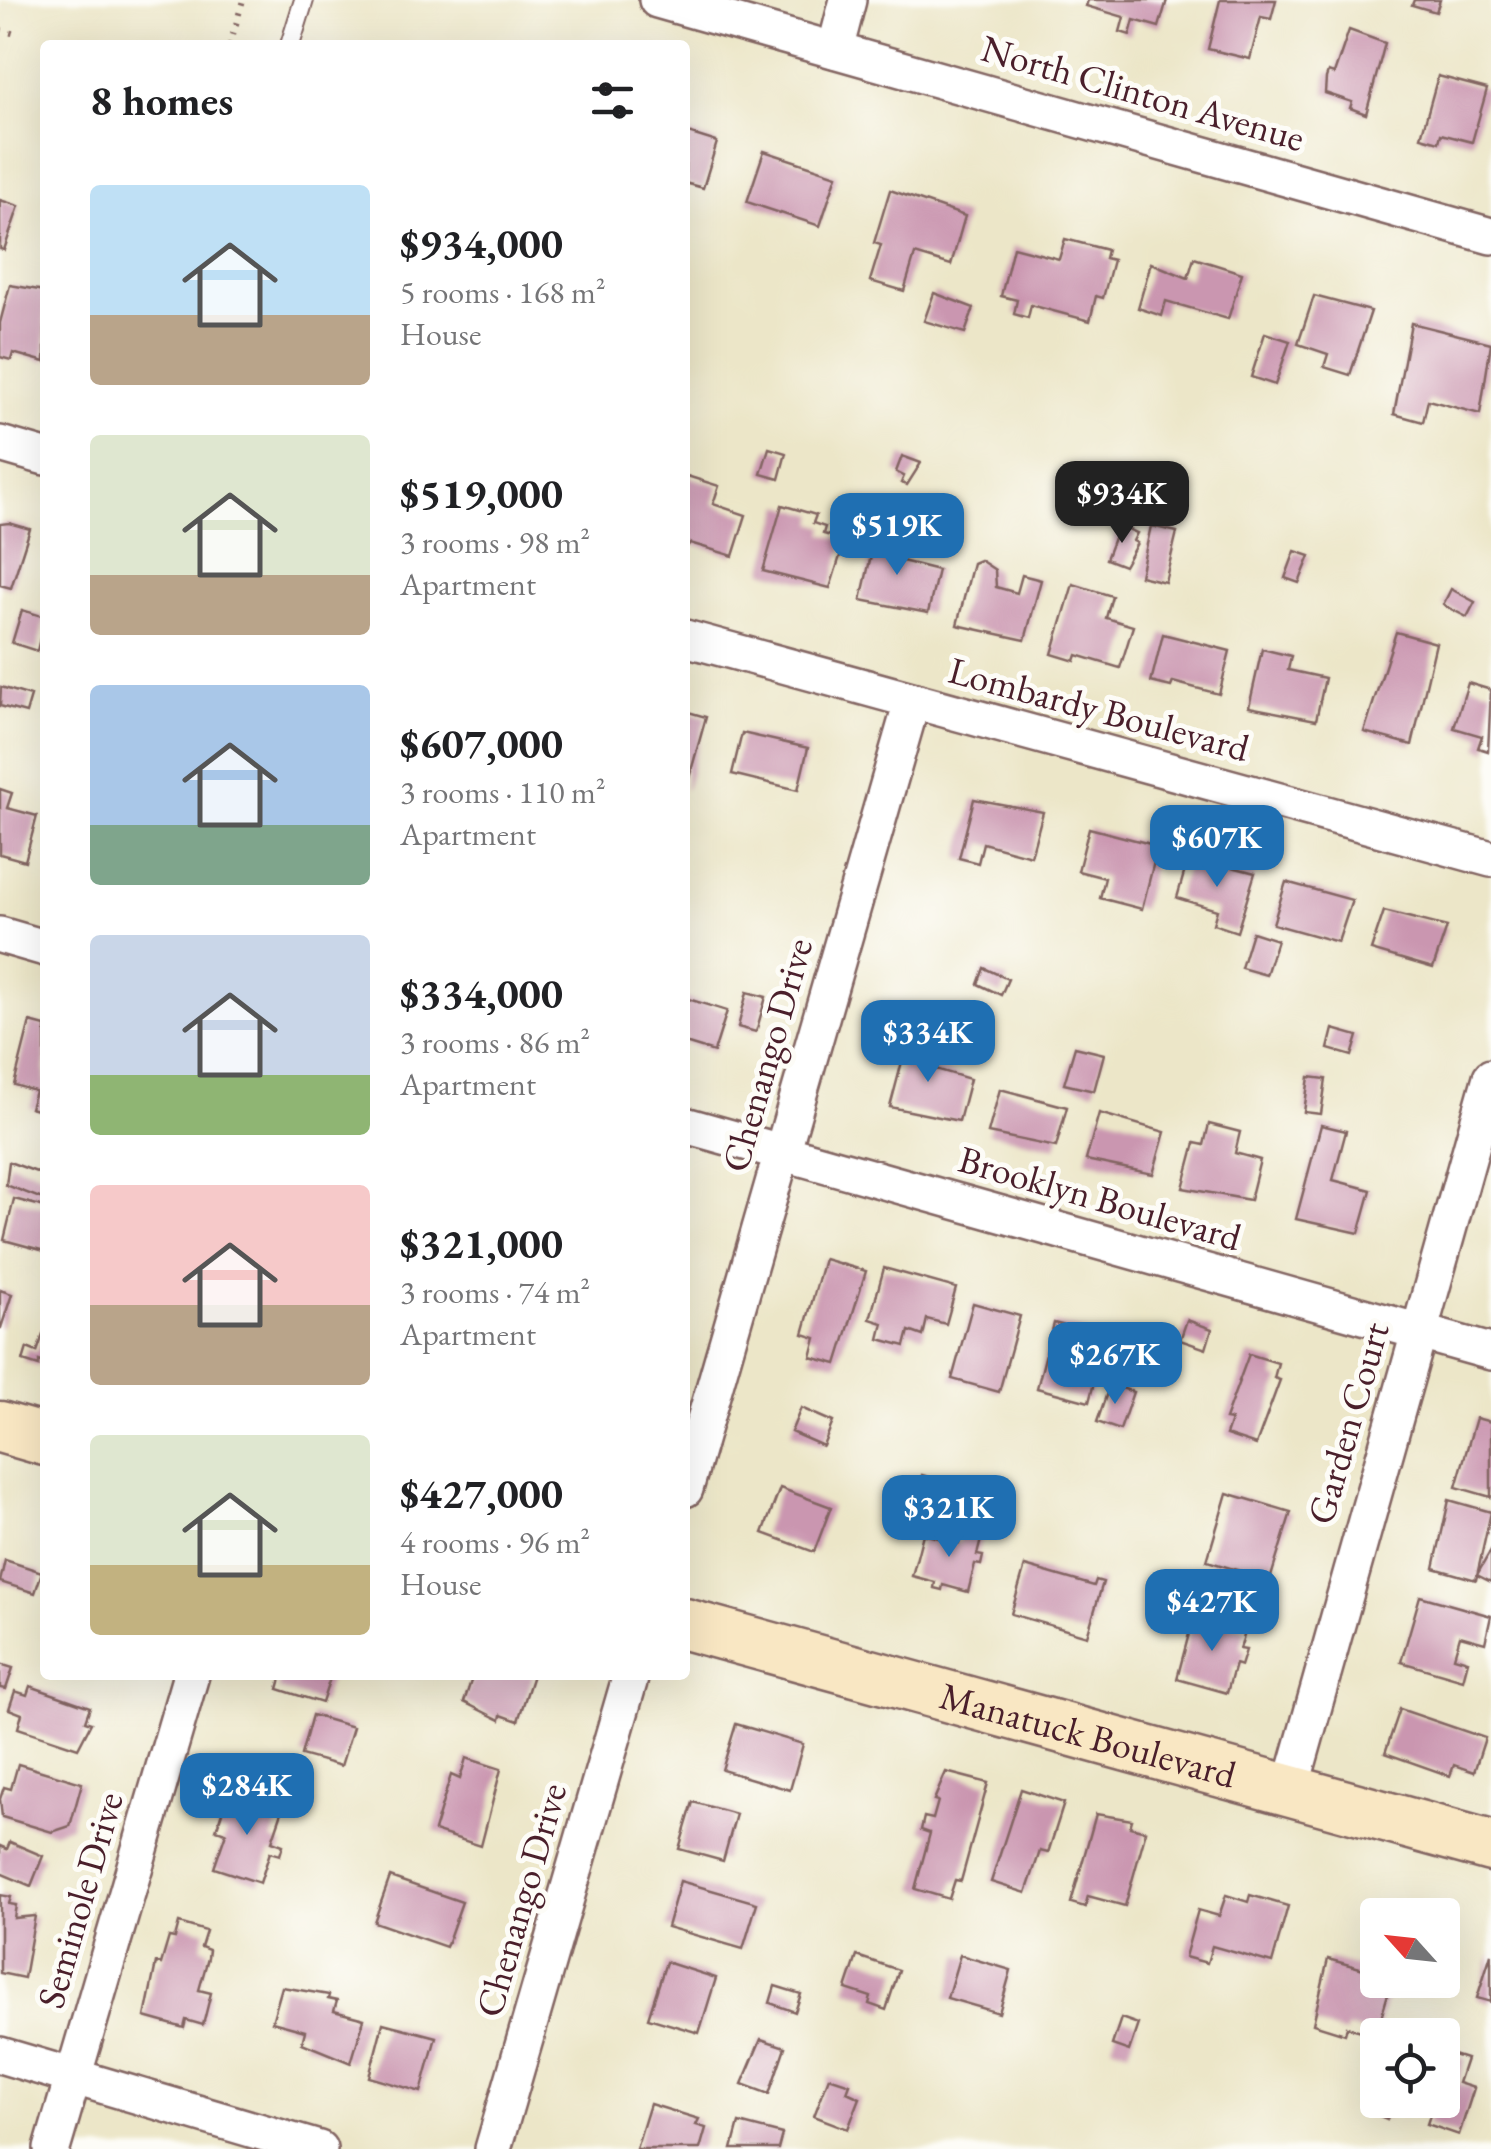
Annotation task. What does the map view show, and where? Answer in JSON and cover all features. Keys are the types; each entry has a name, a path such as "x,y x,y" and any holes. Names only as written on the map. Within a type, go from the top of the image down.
{"street":[{"name":"North Clinton Avenue","path":"657,0 1491,236"},
{"path":"834,50 848,0"},
{"path":"0,444 40,456"},
{"name":"Lombardy Boulevard","path":"690,639 1491,859"},
{"name":"Chenango Drive","path":"690,1472 912,702"},
{"path":"0,935 40,947"},
{"name":"Garden Court","path":"1290,1791 1491,1078"},
{"name":"Brooklyn Boulevard","path":"690,1127 1491,1352"},
{"path":"0,1427 40,1439"},
{"name":"Manatuck Boulevard","path":"690,1625 1491,1846"},
{"name":"Seminole Drive","path":"52,2149 190,1680"},
{"name":"Chenango Drive","path":"492,2149 630,1680"},
{"path":"0,2055 319,2149"}],"lane":[{"path":"292,40 304,0"}],"path":[{"path":"231,40 243,0"},
{"path":"0,30 16,34"}],"building":[{"path":"1088,0 1167,0 1159,27 1134,20 1130,35 1120,32 1124,17 1086,6"},
{"path":"1220,0 1276,0 1271,19 1261,17 1250,59 1208,49"},
{"path":"1414,0 1440,0 1436,12 1412,5"},
{"path":"1349,30 1385,43 1366,114 1350,108 1352,102 1325,93 1328,72 1334,74"},
{"path":"1438,76 1487,89 1472,142 1441,134 1439,142 1421,137"},
{"path":"690,134 717,142 703,188 690,184"},
{"path":"764,151 837,175 820,226 747,202"},
{"path":"890,190 965,216 951,265 915,254 904,291 870,281 881,245 874,243"},
{"path":"0,200 19,206 4,250 0,249"},
{"path":"1065,239 1107,250 1105,258 1113,260 1103,298 1096,296 1090,321 1031,305 1028,318 1014,314 1017,300 1001,296 1013,247 1059,259"},
{"path":"1194,258 1242,273 1228,319 1166,301 1162,316 1138,308 1151,263 1188,278"},
{"path":"10,285 40,290 40,361 13,353 11,360 0,357 0,323"},
{"path":"934,293 974,308 965,333 924,321"},
{"path":"1314,296 1371,311 1350,375 1324,367 1328,354 1298,344"},
{"path":"1411,323 1491,343 1480,414 1428,400 1423,422 1394,414"},
{"path":"1265,333 1290,341 1275,385 1251,377"},
{"path":"769,448 786,453 779,479 761,474"},
{"path":"902,456 921,463 907,485 901,483 904,476 896,472"},
{"path":"690,477 719,486 713,504 746,515 733,556 690,543"},
{"path":"782,505 816,515 813,523 825,527 823,534 845,540 830,588 763,571"},
{"path":"0,524 30,529 11,588 0,585"},
{"path":"1119,525 1137,533 1133,541 1137,543 1124,566 1106,559"},
{"path":"1151,526 1177,532 1165,582 1140,576"},
{"path":"876,533 903,539 898,560 938,570 928,613 861,600"},
{"path":"1295,551 1310,556 1299,583 1285,578"},
{"path":"980,560 995,570 996,587 1017,593 1022,575 1041,580 1025,640 957,625 973,563"},
{"path":"1073,584 1112,596 1106,618 1133,626 1120,668 1077,655 1075,661 1052,654"},
{"path":"1451,589 1475,602 1467,617 1443,605"},
{"path":"22,610 40,615 37,651 12,643"},
{"path":"1396,632 1436,643 1412,745 1364,732"},
{"path":"1163,634 1230,651 1219,694 1173,682 1171,687 1151,682"},
{"path":"1262,649 1291,656 1288,670 1325,678 1316,720 1249,707"},
{"path":"1468,683 1491,690 1488,751 1478,748 1482,736 1454,728"},
{"path":"1,687 31,696 26,713 0,706"},
{"path":"690,712 706,717 690,775"},
{"path":"742,733 808,748 798,790 732,774"},
{"path":"0,789 12,793 7,808 37,816 25,861 0,854"},
{"path":"974,799 1043,812 1031,856 983,843 978,863 959,858"},
{"path":"1089,828 1158,846 1142,909 1100,898 1105,878 1078,871"},
{"path":"1189,856 1255,873 1237,932 1213,924 1217,910 1177,898"},
{"path":"1286,882 1352,900 1338,942 1273,924"},
{"path":"1384,911 1447,927 1433,968 1371,950"},
{"path":"1252,932 1277,940 1266,975 1241,968"},
{"path":"984,968 1008,979 1001,995 978,984"},
{"path":"747,992 766,997 756,1032 738,1027"},
{"path":"690,1000 727,1011 714,1052 690,1045"},
{"path":"30,1022 40,1025 40,1111 30,1108 35,1091 14,1085"},
{"path":"1333,1029 1358,1036 1352,1056 1328,1049"},
{"path":"908,1039 938,1047 932,1068 970,1079 959,1121 890,1107"},
{"path":"1075,1047 1104,1054 1094,1091 1064,1084"},
{"path":"1309,1077 1326,1079 1321,1114 1304,1112"},
{"path":"1000,1089 1067,1107 1056,1147 988,1133"},
{"path":"1099,1113 1165,1132 1153,1174 1086,1160"},
{"path":"1209,1124 1240,1132 1235,1153 1260,1160 1250,1200 1183,1188 1195,1143 1204,1145"},
{"path":"1321,1125 1346,1131 1333,1180 1371,1190 1359,1233 1296,1219"},
{"path":"9,1162 40,1173 40,1198 6,1185"},
{"path":"14,1199 40,1206 40,1250 4,1240"},
{"path":"824,1259 866,1271 837,1364 811,1357 816,1338 803,1334"},
{"path":"884,1268 956,1288 946,1324 927,1319 923,1336 909,1331 905,1346 879,1339 883,1323 870,1319"},
{"path":"0,1290 12,1294 1,1328 0,1328"},
{"path":"973,1303 1020,1316 999,1392 952,1379"},
{"path":"1187,1320 1212,1329 1206,1349 1180,1340"},
{"path":"1054,1323 1084,1331 1079,1348 1100,1360 1089,1402 1037,1388"},
{"path":"40,1343 39,1366 23,1361 27,1348 37,1352"},
{"path":"1249,1354 1278,1363 1274,1378 1280,1380 1256,1445 1226,1435 1231,1420 1225,1419"},
{"path":"1110,1384 1133,1392 1120,1430 1097,1422"},
{"path":"801,1408 833,1422 823,1446 791,1432"},
{"path":"1476,1418 1491,1422 1491,1497 1456,1487"},
{"path":"922,1475 946,1482 935,1523 910,1516"},
{"path":"780,1488 831,1507 814,1552 763,1533"},
{"path":"1227,1493 1291,1512 1270,1580 1207,1561"},
{"path":"1449,1500 1491,1512 1476,1580 1434,1568"},
{"path":"962,1527 983,1532 977,1555 983,1556 981,1565 975,1564 968,1592 943,1585 942,1590 934,1588 935,1582 912,1576 923,1534 959,1543"},
{"path":"1491,1550 1491,1582 1477,1575"},
{"path":"5,1560 40,1571 35,1593 0,1582"},
{"path":"1025,1566 1094,1586 1096,1580 1103,1582 1087,1636 1011,1614"},
{"path":"1420,1596 1491,1616 1485,1643 1460,1636 1454,1657 1468,1661 1463,1680 1401,1662"},
{"path":"1194,1615 1246,1629 1240,1649 1246,1650 1241,1666 1235,1664 1227,1693 1177,1679"},
{"path":"0,1664 13,1668 6,1689 0,1688"},
{"path":"281,1680 329,1680 322,1703 278,1689"},
{"path":"471,1680 531,1680 518,1721 501,1715 500,1720 464,1702"},
{"path":"30,1686 90,1707 85,1721 91,1723 78,1748 18,1728 22,1714 9,1709 15,1691 27,1695"},
{"path":"1400,1709 1485,1738 1474,1772 1454,1765 1450,1776 1385,1753"},
{"path":"312,1715 353,1727 341,1766 301,1755"},
{"path":"736,1724 803,1744 790,1790 722,1770"},
{"path":"466,1758 501,1769 481,1846 434,1831 451,1775 460,1779"},
{"path":"18,1764 82,1783 70,1826 52,1832 2,1817 0,1799 4,1787 11,1789"},
{"path":"946,1772 988,1783 961,1881 955,1880 949,1899 915,1889 930,1833 921,1830 924,1817 933,1819 938,1801 934,1800"},
{"path":"1021,1789 1064,1803 1048,1853 1040,1851 1026,1893 991,1882"},
{"path":"228,1794 282,1812 272,1841 283,1845 280,1855 270,1852 260,1883 214,1868 226,1833 216,1830"},
{"path":"693,1802 736,1814 723,1861 679,1849"},
{"path":"1096,1814 1132,1820 1130,1827 1146,1831 1125,1906 1088,1896 1085,1907 1071,1903"},
{"path":"10,1842 43,1856 31,1886 0,1873 0,1846 7,1849"},
{"path":"390,1877 462,1902 446,1947 374,1922"},
{"path":"680,1881 757,1903 743,1949 667,1927"},
{"path":"0,1895 11,1897 9,1904 16,1905 14,1918 35,1916 24,1978 0,1973"},
{"path":"1226,1895 1248,1902 1250,1895 1288,1906 1272,1963 1212,1946 1207,1963 1185,1957 1198,1910 1219,1916"},
{"path":"179,1923 206,1931 201,1947 209,1950 199,1990 211,1993 203,2025 186,2020 184,2028 145,2017 156,1963 161,1964 169,1937 175,1938"},
{"path":"1491,1954 1491,2002 1477,1998"},
{"path":"960,1955 1011,1970 999,2013 947,1998"},
{"path":"857,1956 899,1970 886,2010 869,2004 871,1997 846,1989"},
{"path":"1328,1959 1360,1968 1360,1998 1387,1998 1381,2018 1360,2018 1360,2031 1347,2027 1345,2034 1313,2024"},
{"path":"666,1962 716,1978 699,2033 648,2018"},
{"path":"775,1986 801,1994 795,2012 770,2003"},
{"path":"282,1987 329,1995 328,1999 337,2001 334,2011 364,2019 351,2063 302,2043 305,2031 272,2022"},
{"path":"1121,2018 1138,2024 1129,2051 1112,2045"},
{"path":"383,2023 436,2037 421,2092 369,2077"},
{"path":"761,2039 785,2047 769,2094 742,2084"},
{"path":"829,2077 850,2084 847,2092 860,2098 848,2129 814,2116"},
{"path":"1460,2084 1474,2088 1459,2135 1427,2124 1429,2118 1460,2118"},
{"path":"650,2104 699,2119 696,2125 706,2128 700,2149 636,2149"},
{"path":"739,2123 782,2134 778,2149 732,2149"}]}
